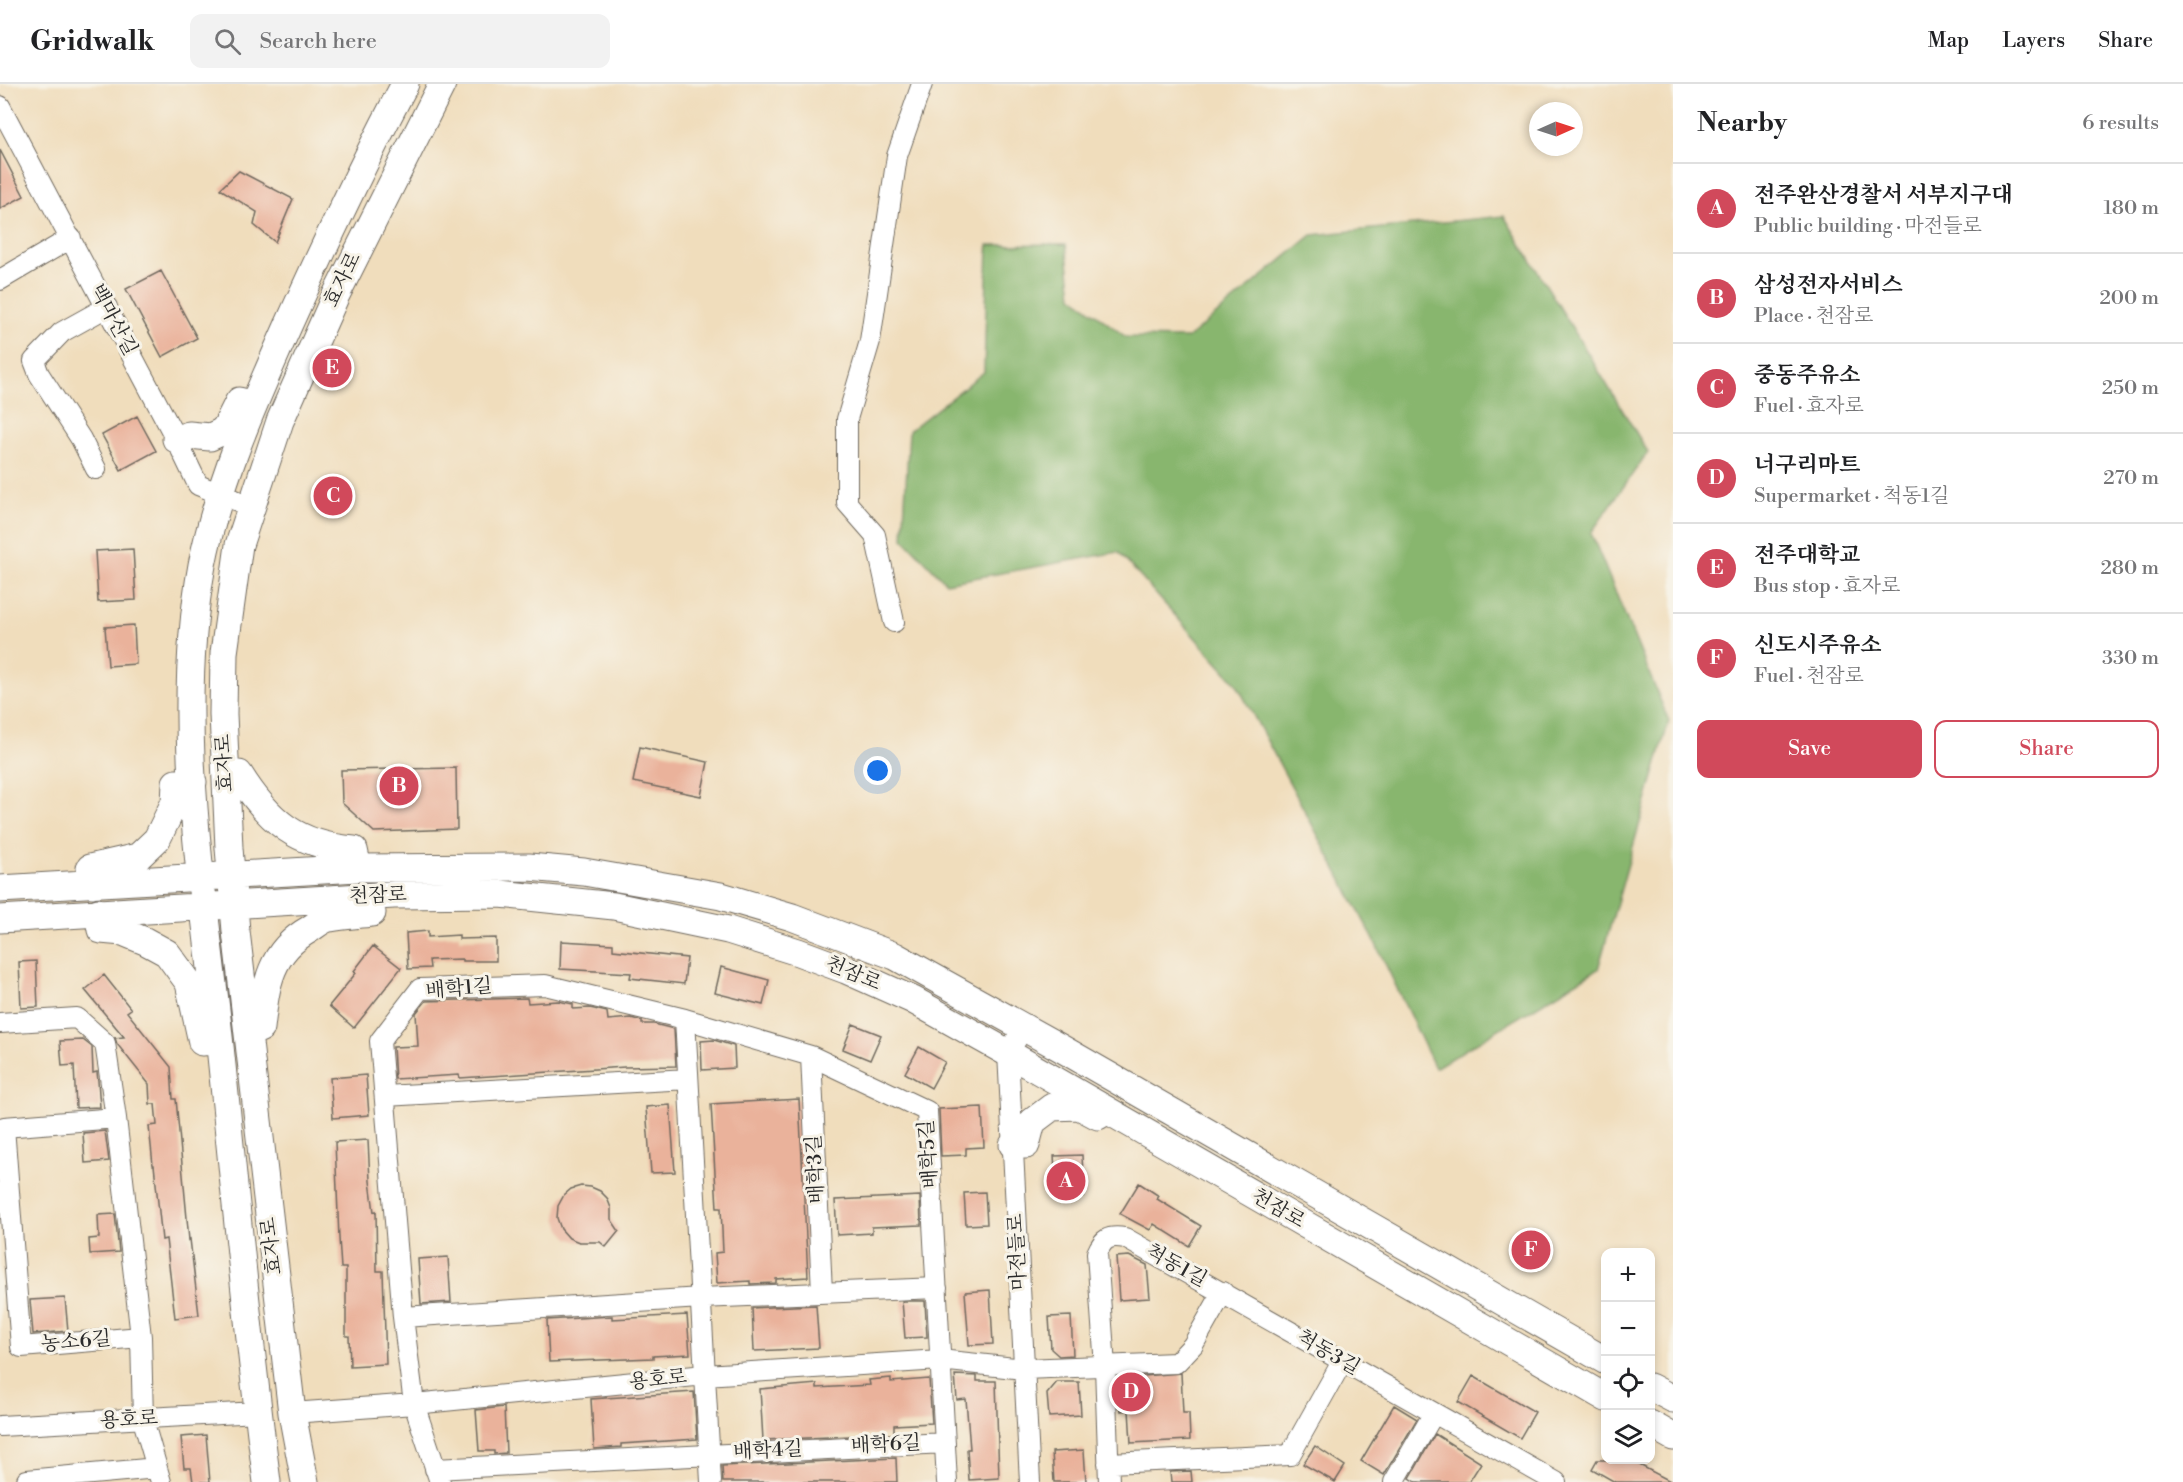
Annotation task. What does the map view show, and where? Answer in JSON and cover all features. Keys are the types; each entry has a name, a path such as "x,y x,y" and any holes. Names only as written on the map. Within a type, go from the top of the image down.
{"street":[{"name":"효자로","path":"267,1482 203,907 193,782 190,678 196,605 203,560 221,495 252,406 366,159 405,84"},
{"name":"효자로","path":"305,1482 292,1413 247,1034 231,876 223,714 224,653 239,545 280,421 334,297 442,84"},
{"path":"894,622 875,535 847,503 847,419 870,341 897,156 922,84"},
{"name":"백마산길","path":"0,106 71,238 198,485 250,506"},
{"path":"0,280 71,238"},
{"path":"96,470 81,439 39,374 34,361 62,332 107,307"},
{"path":"176,439 189,435 210,437 226,427 239,401 252,406"},
{"path":"227,775 239,774 254,797 292,833 313,843 354,850 358,868"},
{"path":"92,885 90,868 138,857 157,839 174,802 177,783 193,782"},
{"name":"천잠로","path":"0,890 358,868 530,867 584,872 721,896 792,917 895,956 1024,1027 1601,1359"},
{"name":"천잠로","path":"0,919 394,895 500,894 614,906 728,930 846,970 913,1000 1108,1110 1601,1396"},
{"path":"247,1034 261,1028 265,992 275,962 285,947 303,932 327,918 388,910 394,895"},
{"path":"98,912 101,930 123,932 167,953 189,983 202,1042 219,1040"},
{"name":"배학1길","path":"437,1475 414,1404 403,1317 380,1041 420,989 545,985 685,1018"},
{"name":"농소6길","path":"0,1023 77,1018 105,1043 116,1118 141,1337 142,1420 159,1475"},
{"path":"705,1375 685,1018 811,1056"},
{"path":"1008,1053 1024,1027"},
{"name":"마전들로","path":"1008,1053 1030,1482"},
{"name":"배학5길","path":"811,1056 927,1111 940,1360"},
{"name":"배학3길","path":"811,1056 822,1292"},
{"path":"385,1096 688,1079"},
{"path":"1013,1145 1026,1145 1032,1122 1053,1107 1079,1107 1102,1119 1108,1110"},
{"name":"농소6길","path":"116,1118 4,1127 6,1213 21,1347 141,1337"},
{"name":"척동1길","path":"1105,1367 1176,1362 1193,1346 1223,1292 1125,1238 1112,1235 1103,1240 1097,1253 1105,1367 1108,1473 1290,1455 1342,1362"},
{"path":"403,1317 701,1298 937,1288"},
{"name":"척동3길","path":"1223,1292 1545,1479"},
{"name":"용호로","path":"292,1413 414,1404 705,1375 940,1360 1024,1369 1105,1367"},
{"name":"배학6길","path":"940,1360 947,1482"},
{"name":"배학4길","path":"705,1375 711,1482"},
{"path":"1655,1390 1673,1399"},
{"name":"용호로","path":"0,1426 258,1412"},
{"path":"1394,1482 1434,1413"},
{"path":"1655,1427 1673,1437"},
{"name":"배학6길","path":"827,1448 945,1443"},
{"name":"배학4길","path":"437,1475 568,1462 827,1448"},
{"path":"27,1482 27,1480 159,1475"}],"green space":[{"path":"1504,216 1648,452 1591,533 1669,721 1598,969 1435,1068 1373,938 1236,683 1118,552 946,583 903,538 909,431 984,372 988,245 1066,244 1072,296 1126,337 1188,338 1312,235"}],"building":[{"path":"0,150 24,196 0,209"},
{"path":"239,171 293,199 275,242 254,225 257,212 220,189"},
{"path":"161,271 197,338 162,357 126,289"},
{"path":"137,416 156,451 121,470 102,435"},
{"path":"133,549 136,600 98,602 95,551"},
{"path":"134,625 136,664 108,666 105,627"},
{"path":"640,747 708,762 701,796 633,782"},
{"path":"456,768 457,829 374,832 342,803 341,770"},
{"path":"428,931 428,937 459,935 459,939 496,938 496,961 429,960 430,968 408,969 406,933"},
{"path":"561,941 613,944 613,950 687,958 684,984 630,978 631,973 560,969"},
{"path":"373,946 401,968 354,1028 329,1006 356,973 354,971"},
{"path":"36,961 38,1007 21,1008 19,962"},
{"path":"721,967 769,980 763,1005 715,993"},
{"path":"104,975 131,1009 127,1012 171,1067 199,1315 175,1318 166,1239 162,1240 149,1126 157,1125 155,1104 150,1104 149,1084 117,1044 115,1038 124,1037 85,990"},
{"path":"527,998 528,1003 558,1001 573,1004 573,1009 590,1008 607,1012 608,1020 631,1018 642,1021 642,1024 654,1024 674,1029 676,1066 625,1067 460,1078 459,1075 395,1079 393,1047 418,1046 416,1013 426,1001"},
{"path":"853,1024 881,1035 870,1060 843,1049"},
{"path":"83,1040 92,1047 93,1073 97,1072 100,1107 76,1108 74,1065 62,1066 60,1041"},
{"path":"714,1040 734,1046 735,1068 702,1070 701,1041"},
{"path":"919,1047 945,1062 931,1088 905,1073"},
{"path":"366,1075 369,1115 333,1118 330,1078"},
{"path":"799,1099 808,1277 776,1279 776,1283 750,1284 750,1281 717,1283 715,1253 723,1252 721,1208 717,1208 711,1104"},
{"path":"670,1105 675,1172 651,1173 646,1107"},
{"path":"982,1107 984,1147 966,1148 966,1155 941,1156 939,1109"},
{"path":"105,1131 109,1161 85,1163 83,1133"},
{"path":"368,1140 370,1181 374,1212 376,1211 377,1271 383,1271 386,1364 350,1366 349,1336 346,1336 346,1268 341,1268 335,1142"},
{"path":"1082,1155 1084,1196 1057,1198 1054,1156"},
{"path":"1139,1183 1159,1196 1157,1199 1201,1226 1189,1246 1154,1224 1150,1230 1120,1214"},
{"path":"581,1186 600,1191 607,1198 611,1208 611,1219 619,1231 606,1247 600,1242 579,1242 569,1238 561,1229 557,1218 558,1206 564,1195 571,1189"},
{"path":"985,1192 987,1224 966,1225 964,1193"},
{"path":"920,1196 921,1225 872,1227 872,1233 837,1235 835,1200"},
{"path":"115,1214 119,1252 90,1254 89,1239 99,1238 98,1215"},
{"path":"1129,1256 1147,1265 1150,1298 1119,1300 1116,1257"},
{"path":"448,1257 451,1302 421,1304 418,1259"},
{"path":"990,1290 993,1344 969,1345 965,1292"},
{"path":"65,1298 68,1331 33,1334 30,1300"},
{"path":"902,1301 925,1301 927,1337 905,1338"},
{"path":"816,1305 819,1348 754,1351 752,1308"},
{"path":"687,1315 690,1354 653,1356 653,1358 549,1362 547,1320"},
{"path":"1071,1316 1073,1355 1059,1356 1051,1349 1049,1317"},
{"path":"1181,1373 1183,1413 1189,1413 1190,1440 1131,1443 1129,1410 1121,1411 1119,1378"},
{"path":"955,1375 977,1376 977,1381 996,1381 999,1478 969,1480 967,1449 970,1449 966,1399 957,1400"},
{"path":"1473,1376 1535,1412 1520,1438 1458,1402"},
{"path":"891,1378 891,1382 929,1379 932,1423 894,1425 894,1434 763,1440 760,1389 817,1384 817,1388 870,1385 869,1380"},
{"path":"1057,1382 1079,1382 1081,1415 1049,1417 1047,1394"},
{"path":"694,1392 697,1439 621,1444 621,1447 594,1449 591,1399"},
{"path":"1394,1405 1417,1419 1384,1475 1361,1461"},
{"path":"504,1407 506,1453 494,1454 494,1451 479,1451 476,1410"},
{"path":"1435,1434 1481,1463 1469,1482 1416,1482 1410,1478"},
{"path":"206,1435 210,1482 193,1482 191,1468 184,1468 181,1437"},
{"path":"1315,1446 1345,1466 1335,1482 1303,1464"},
{"path":"1084,1450 1086,1482 1054,1482 1052,1452"},
{"path":"896,1458 897,1482 723,1482 722,1466"},
{"path":"1597,1460 1601,1460 1601,1464 1638,1464 1672,1482 1615,1482 1592,1469"},
{"path":"1191,1471 1192,1482 1171,1482 1170,1472"}],"place":[{"name":"전주대학교","path":"332,368"},
{"name":"중동주유소","path":"333,496"},
{"name":"삼성전자서비스","path":"399,786"},
{"name":"전주완산경찰서 서부지구대","path":"1066,1181"},
{"name":"신도시주유소","path":"1531,1250"},
{"name":"너구리마트","path":"1131,1392"}]}
